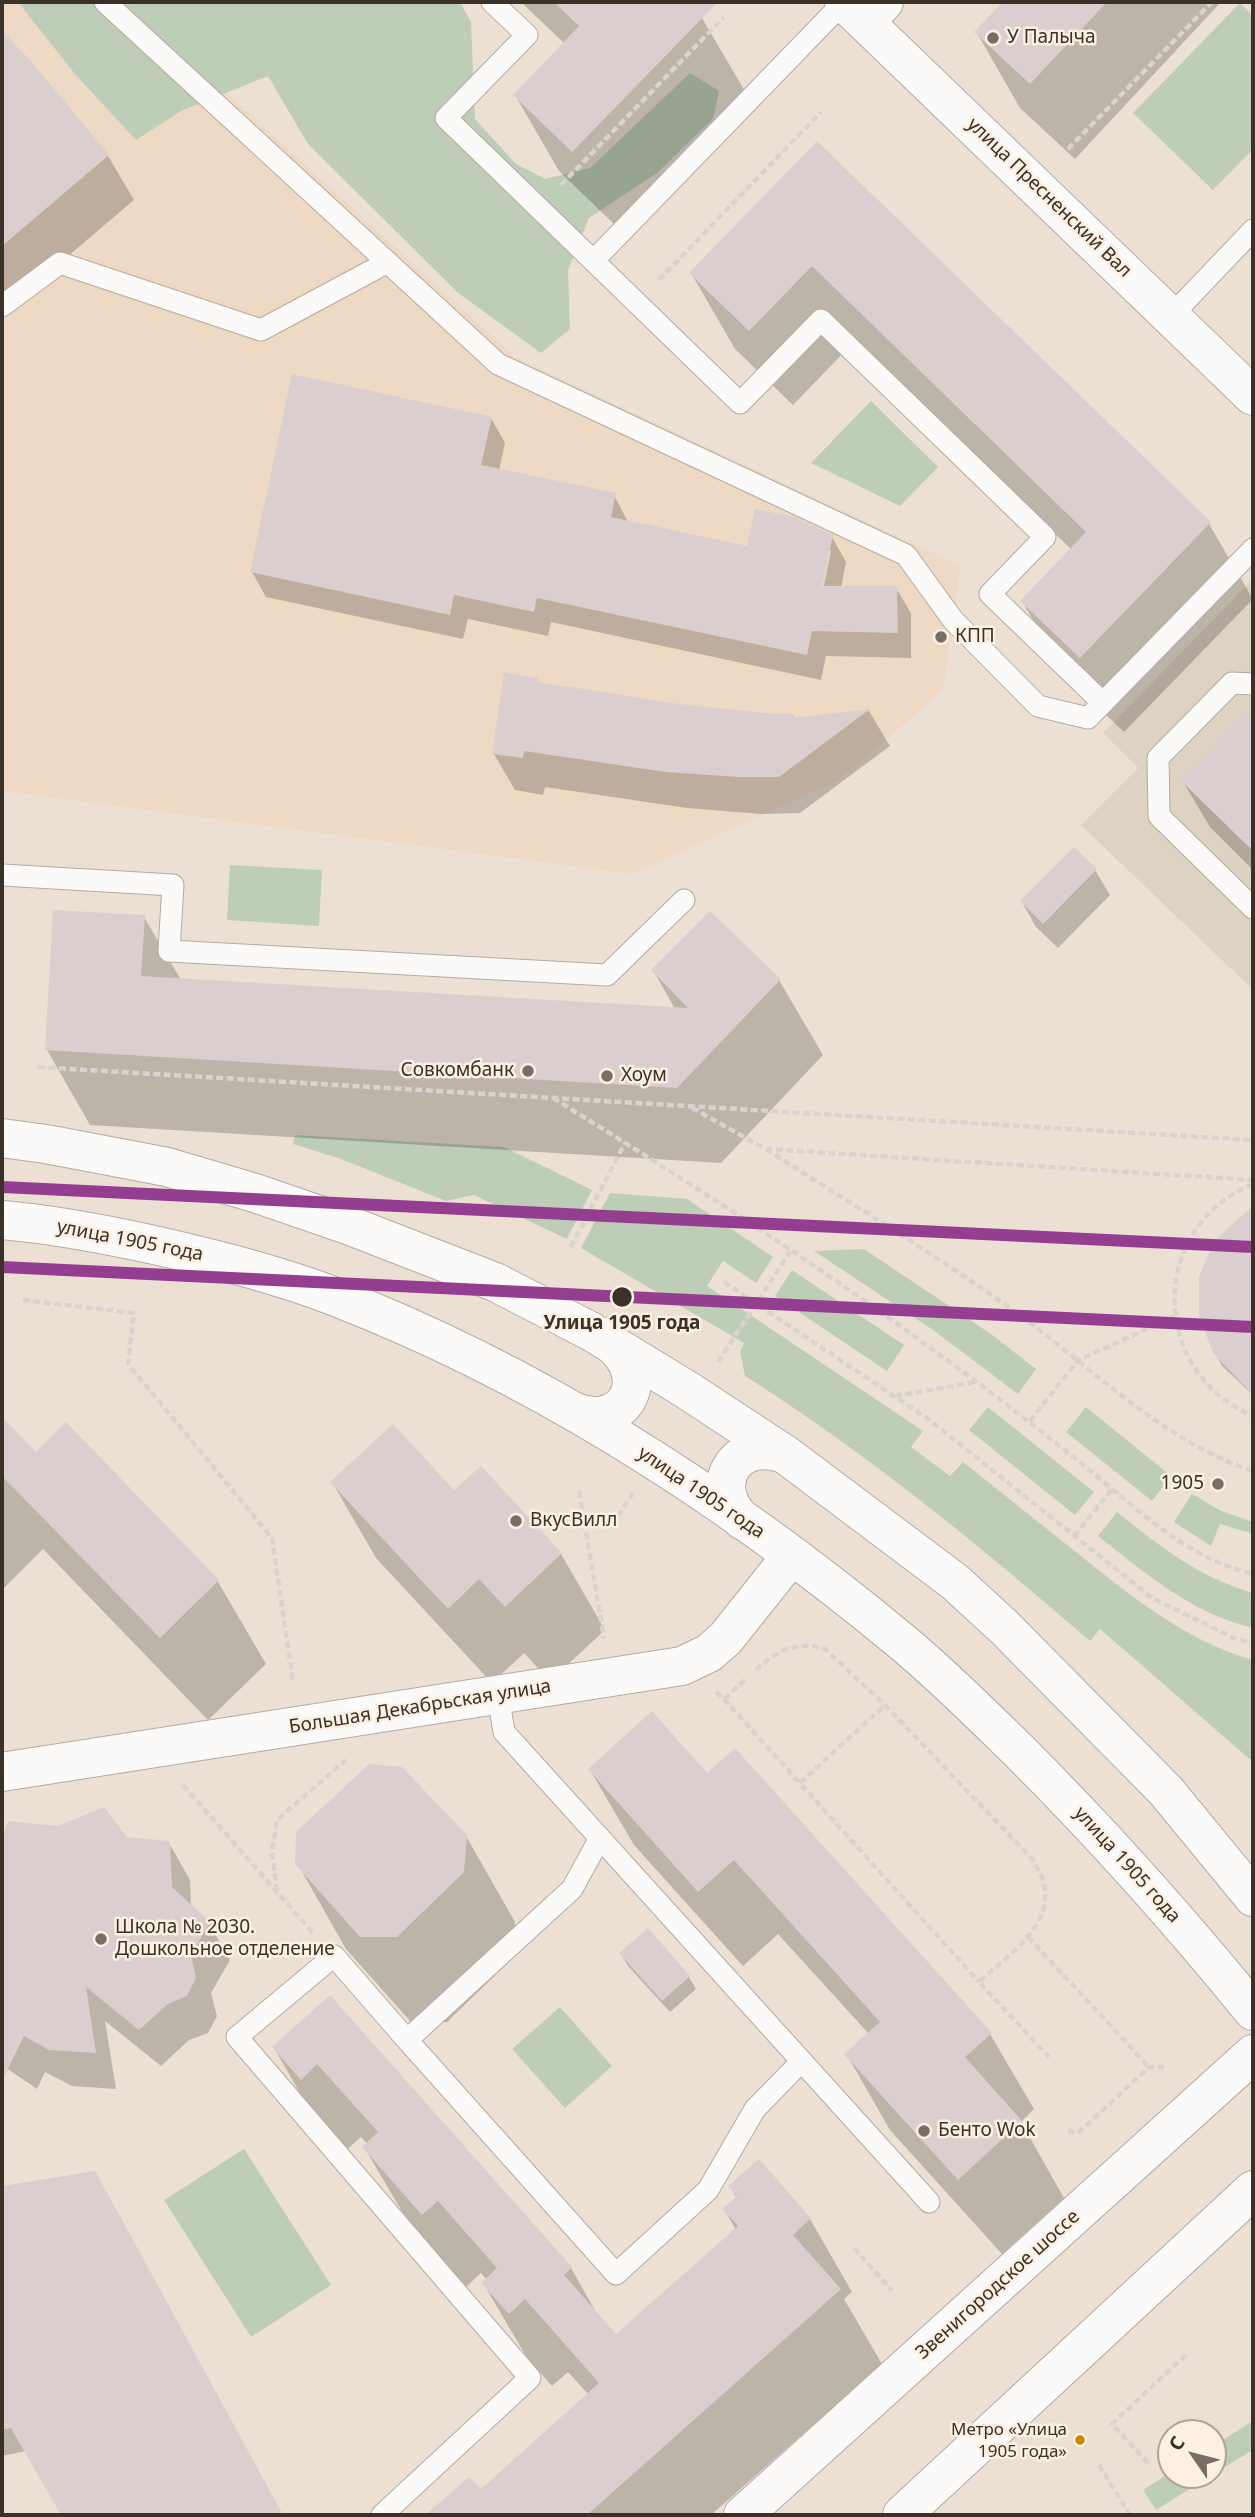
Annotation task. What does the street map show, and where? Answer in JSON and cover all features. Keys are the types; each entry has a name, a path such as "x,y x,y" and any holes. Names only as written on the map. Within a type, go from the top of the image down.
{"main road":[{"name":"улица Пресненский Вал","path":"859,7 1253,396"},
{"path":"2,1138 46,1143 167,1167 348,1225 495,1282 614,1346 687,1390 786,1455 955,1582 1004,1627 1166,1791 1253,1897"},
{"name":"улица 1905 года","path":"2,1220 100,1233 211,1257 333,1296 450,1345 533,1388 622,1440 792,1555 902,1642 994,1727 1092,1824 1191,1935 1253,2011"},
{"path":"575,1412 589,1417 604,1416 618,1410 627,1398 632,1384 632,1369 625,1356 614,1346"},
{"path":"742,1520 732,1509 726,1495 726,1480 732,1466 743,1455 757,1449 772,1449 786,1455"},
{"name":"Большая Декабрьская улица","path":"2,1772 682,1666 709,1653 726,1639 792,1555"},
{"path":"1166,1791 1253,1855"},
{"name":"Звенигородское шоссе","path":"743,2515 1253,2054"},
{"path":"902,2515 1253,2190"}],"lane":[{"path":"105,2 498,364 906,555 953,620 1038,706 1088,718 1253,550"},
{"path":"492,2 527,35 446,118 740,403 821,320 1045,537 990,594 1103,703"},
{"path":"594,260 859,7"},
{"path":"1171,316 1253,230"},
{"path":"2,306 60,263 261,330 388,262"},
{"path":"1253,684 1232,683 1158,758 1159,816 1253,908"},
{"path":"2,875 173,885 169,951 607,975 684,900"},
{"path":"498,1695 503,1732 929,2202"},
{"path":"407,2040 572,1889 600,1838"},
{"path":"382,2515 530,2378 237,2037 334,1956 616,2274 708,2190 755,2109 802,2062"}],"path":[{"path":"1068,149 1212,2"},
{"path":"539,208 724,17"},
{"path":"637,303 821,112"},
{"path":"38,1067 1253,1140"},
{"path":"552,1098 696,1187 923,1342 1030,1422 1173,1539 1210,1560 1253,1574"},
{"path":"688,1106 766,1149 1011,1309 1178,1437 1223,1461 1253,1471"},
{"path":"572,1247 625,1143"},
{"path":"766,1149 1253,1182"},
{"path":"1253,1182 1223,1201 1207,1215 1194,1233 1177,1273 1175,1316 1188,1357 1200,1376 1231,1405 1253,1416"},
{"path":"729,1345 790,1252"},
{"path":"724,1282 931,1421 1152,1598 1234,1639 1253,1643"},
{"path":"23,1300 134,1312 128,1364 272,1538 293,1682"},
{"path":"1030,1422 1078,1360 1175,1316"},
{"path":"894,1396 977,1382"},
{"path":"1074,1536 1113,1489"},
{"path":"579,1491 605,1642"},
{"path":"979,1982 1028,1937 1042,1916 1045,1898 1043,1881 1033,1860 885,1706 825,1650 813,1646 797,1646 783,1650 760,1666 724,1699 979,1982 1049,2057"},
{"path":"800,1783 885,1706"},
{"path":"277,1892 272,1852 277,1820 352,1755"},
{"path":"180,1781 334,1956"},
{"path":"1028,1937 1150,2067"},
{"path":"1068,2131 1078,2133 1150,2067 1164,2067"},
{"path":"1121,2082 1126,2088"},
{"path":"853,2248 892,2291"},
{"path":"1148,2463 1112,2424 1188,2353"},
{"path":"1099,2465 1130,2515"}],"shaded area":[{"path":"2,2 128,2 515,357 961,566 943,691 839,780 633,874 2,791"},
{"path":"1253,579 1253,990 1081,825 1138,768 1103,733"}],"green space":[{"path":"18,2 460,2 471,22 475,119 516,164 545,179 590,168 690,73 719,91 713,119 657,173 589,218 568,270 570,329 541,353 457,292 308,144 268,76 181,111 136,140 75,74"},
{"path":"1240,3 1253,16 1253,149 1213,190 1133,113"},
{"path":"871,401 938,467 900,506 811,463"},
{"path":"230,865 322,870 319,926 227,920"},
{"path":"295,1135 504,1147 592,1190 567,1239 474,1195 446,1201 341,1159 293,1144"},
{"path":"610,1193 687,1199 773,1257 756,1283 723,1261 707,1286 923,1431 911,1447 950,1476 963,1462 1117,1585 1159,1615 1204,1641 1253,1660 1253,1762 1100,1629 1090,1641 922,1502 835,1437 745,1376 740,1352 744,1343 581,1248"},
{"path":"864,1249 991,1334 1036,1369 1018,1394 933,1330 814,1251"},
{"path":"792,1270 904,1345 887,1371 775,1296"},
{"path":"988,1407 1094,1492 1075,1515 969,1430"},
{"path":"1086,1407 1171,1476 1152,1501 1066,1432"},
{"path":"1192,1494 1221,1511 1253,1522 1253,1534 1220,1524 1211,1546 1174,1522"},
{"path":"1117,1512 1197,1570 1253,1593 1253,1628 1210,1613 1171,1591 1098,1536"},
{"path":"560,2007 612,2066 565,2108 512,2049"},
{"path":"244,2149 331,2285 251,2337 164,2200"},
{"path":"1253,2421 1253,2450 1227,2466 1227,2437"},
{"path":"1157,2481 1157,2489 1190,2489 1156,2510 1143,2490"}],"building":[{"path":"554,2 718,2 572,152 513,95 579,26"},
{"path":"1003,2 1107,2 1030,84 974,32"},
{"path":"2,31 30,60 109,155 2,246"},
{"path":"817,141 1211,522 1080,658 1020,601 1086,532 812,266 749,331 689,273"},
{"path":"292,374 492,417 481,465 616,493 611,517 747,546 755,509 794,517 833,535 822,586 897,586 898,633 812,631 807,655 537,598 534,612 454,595 450,615 250,572"},
{"path":"504,672 538,678 538,682 679,704 794,714 793,718 870,709 779,777 665,772 524,751 523,758 492,754"},
{"path":"1253,705 1253,851 1180,780"},
{"path":"1074,847 1097,869 1043,924 1020,901"},
{"path":"53,910 145,915 141,976 688,1008 651,970 710,911 781,979 677,1088 45,1050"},
{"path":"1253,1206 1253,1395 1213,1353 1199,1315 1199,1276 1215,1240"},
{"path":"2,1417 36,1452 66,1422 219,1580 160,1638 2,1476"},
{"path":"393,1424 454,1490 481,1466 562,1553 505,1607 479,1579 448,1609 330,1482"},
{"path":"652,1711 707,1773 735,1748 992,2033 965,2057 1022,2121 958,2180 844,2054 880,2022 734,1860 698,1892 588,1769"},
{"path":"369,1764 402,1767 467,1835 464,1872 397,1937 360,1937 295,1864 296,1832"},
{"name":"Школа № 2030. Дошкольное отделение","path":"104,1807 127,1837 170,1841 172,1887 210,1922 191,1955 196,1978 187,1996 168,2004 139,2030 86,1987 96,2053 49,2050 24,2036 2,2081 2,1837 8,1821 58,1826"},
{"path":"648,1928 690,1976 662,2001 619,1953"},
{"path":"330,1995 572,2267 564,2275 616,2334 738,2226 722,2209 737,2196 728,2186 759,2159 811,2218 793,2235 841,2289 587,2515 425,2515 469,2477 481,2489 599,2383 525,2299 509,2314 481,2283 497,2268 438,2201 422,2215 362,2147 378,2132 317,2064 301,2080 272,2047"},
{"path":"95,2171 283,2515 61,2515 11,2428 2,2430 2,2186"}],"transit line":[{"path":"2,1187 1253,1247"},
{"path":"2,1267 1253,1327"}],"place":[{"name":"У Палыча","path":"993,38"},
{"name":"КПП","path":"941,637"},
{"name":"Совкомбанк","path":"528,1071"},
{"name":"Хоум","path":"607,1076"},
{"name":"Улица 1905 года","path":"622,1297"},
{"name":"1905","path":"1218,1484"},
{"name":"ВкусВилл","path":"516,1521"},
{"name":"Школа № 2030. Дошкольное отделение","path":"101,1939"},
{"name":"Бенто Wok","path":"924,2131"},
{"name":"Метро «Улица 1905 года»","path":"1080,2440"}]}
